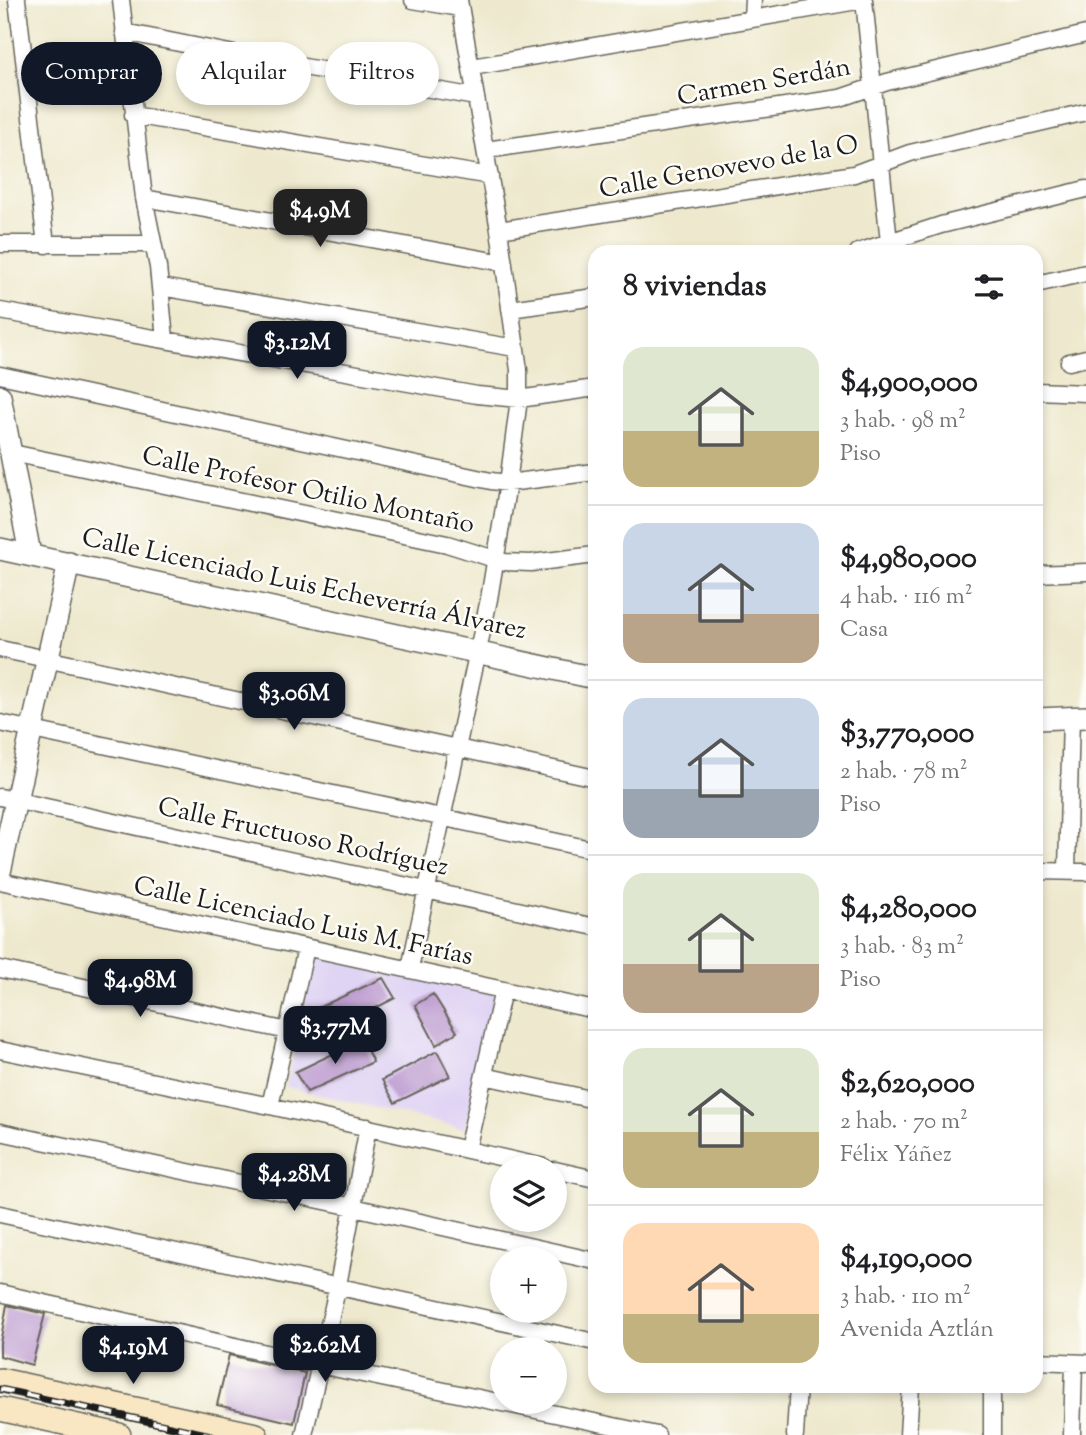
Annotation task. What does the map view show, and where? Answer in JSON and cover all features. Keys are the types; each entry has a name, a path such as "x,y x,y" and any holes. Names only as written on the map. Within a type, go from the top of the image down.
{"main road":[{"path":"0,1380 256,1435"},
{"path":"0,1409 119,1435"}],"street":[{"path":"17,0 46,245"},
{"path":"121,0 133,115 160,287 165,339"},
{"path":"410,968 495,560 519,399 519,370 499,230 460,4 413,0"},
{"path":"752,19 753,0"},
{"path":"472,67 864,0 890,245"},
{"path":"124,32 264,60 476,97"},
{"name":"Carmen Serdán","path":"486,150 840,99 873,86 1086,34"},
{"name":"Calle Genovevo de la O","path":"499,230 854,174 911,153 1086,112"},
{"path":"133,115 490,176"},
{"path":"895,245 942,225 1086,189"},
{"path":"144,198 503,263"},
{"path":"0,244 152,244"},
{"path":"1043,282 1086,273"},
{"path":"160,287 515,348"},
{"path":"509,309 588,298"},
{"path":"0,311 477,395 519,399 588,389"},
{"path":"1069,362 1086,358"},
{"path":"0,376 491,481 508,483 588,473"},
{"path":"1043,391 1086,393"},
{"path":"0,396 30,554"},
{"name":"Calle Profesor Otilio Montaño","path":"12,453 447,544 495,560 531,563 588,556"},
{"name":"Calle Licenciado Luis Echeverría Álvarez","path":"0,548 588,677"},
{"path":"0,872 8,799 31,730 69,563"},
{"path":"1043,574 1086,572"},
{"path":"0,649 588,776"},
{"path":"1043,719 1079,717 1067,871"},
{"path":"0,723 588,849"},
{"name":"Calle Fructuoso Rodríguez","path":"8,799 588,925"},
{"path":"1043,871 1086,872"},
{"name":"Calle Licenciado Luis M. Farías","path":"0,881 588,1008"},
{"path":"270,1106 306,948"},
{"path":"0,969 288,1031"},
{"path":"467,1150 503,990"},
{"path":"0,1050 490,1155"},
{"path":"484,1076 588,1098"},
{"path":"304,1435 338,1285 368,1128"},
{"path":"0,1132 588,1259"},
{"path":"567,1173 588,1177"},
{"path":"0,1214 588,1340"},
{"path":"0,1293 319,1365 657,1435"},
{"path":"1043,1361 1080,1363 1072,1435"},
{"path":"795,1393 795,1435"},
{"path":"908,1435 911,1393"},
{"path":"992,1393 992,1435"}],"shaded area":[{"path":"314,956 496,992 466,1129 286,1087"}],"building":[{"path":"383,978 395,998 323,1035 311,1011"},
{"path":"433,994 457,1032 436,1045 415,1005"},
{"path":"362,1040 373,1062 307,1092 295,1072"},
{"path":"437,1051 450,1076 395,1103 382,1080"},
{"path":"7,1305 45,1314 32,1365 0,1356"},
{"path":"229,1355 305,1373 294,1423 217,1405"}],"railway":[{"path":"0,1389 211,1435"}]}
